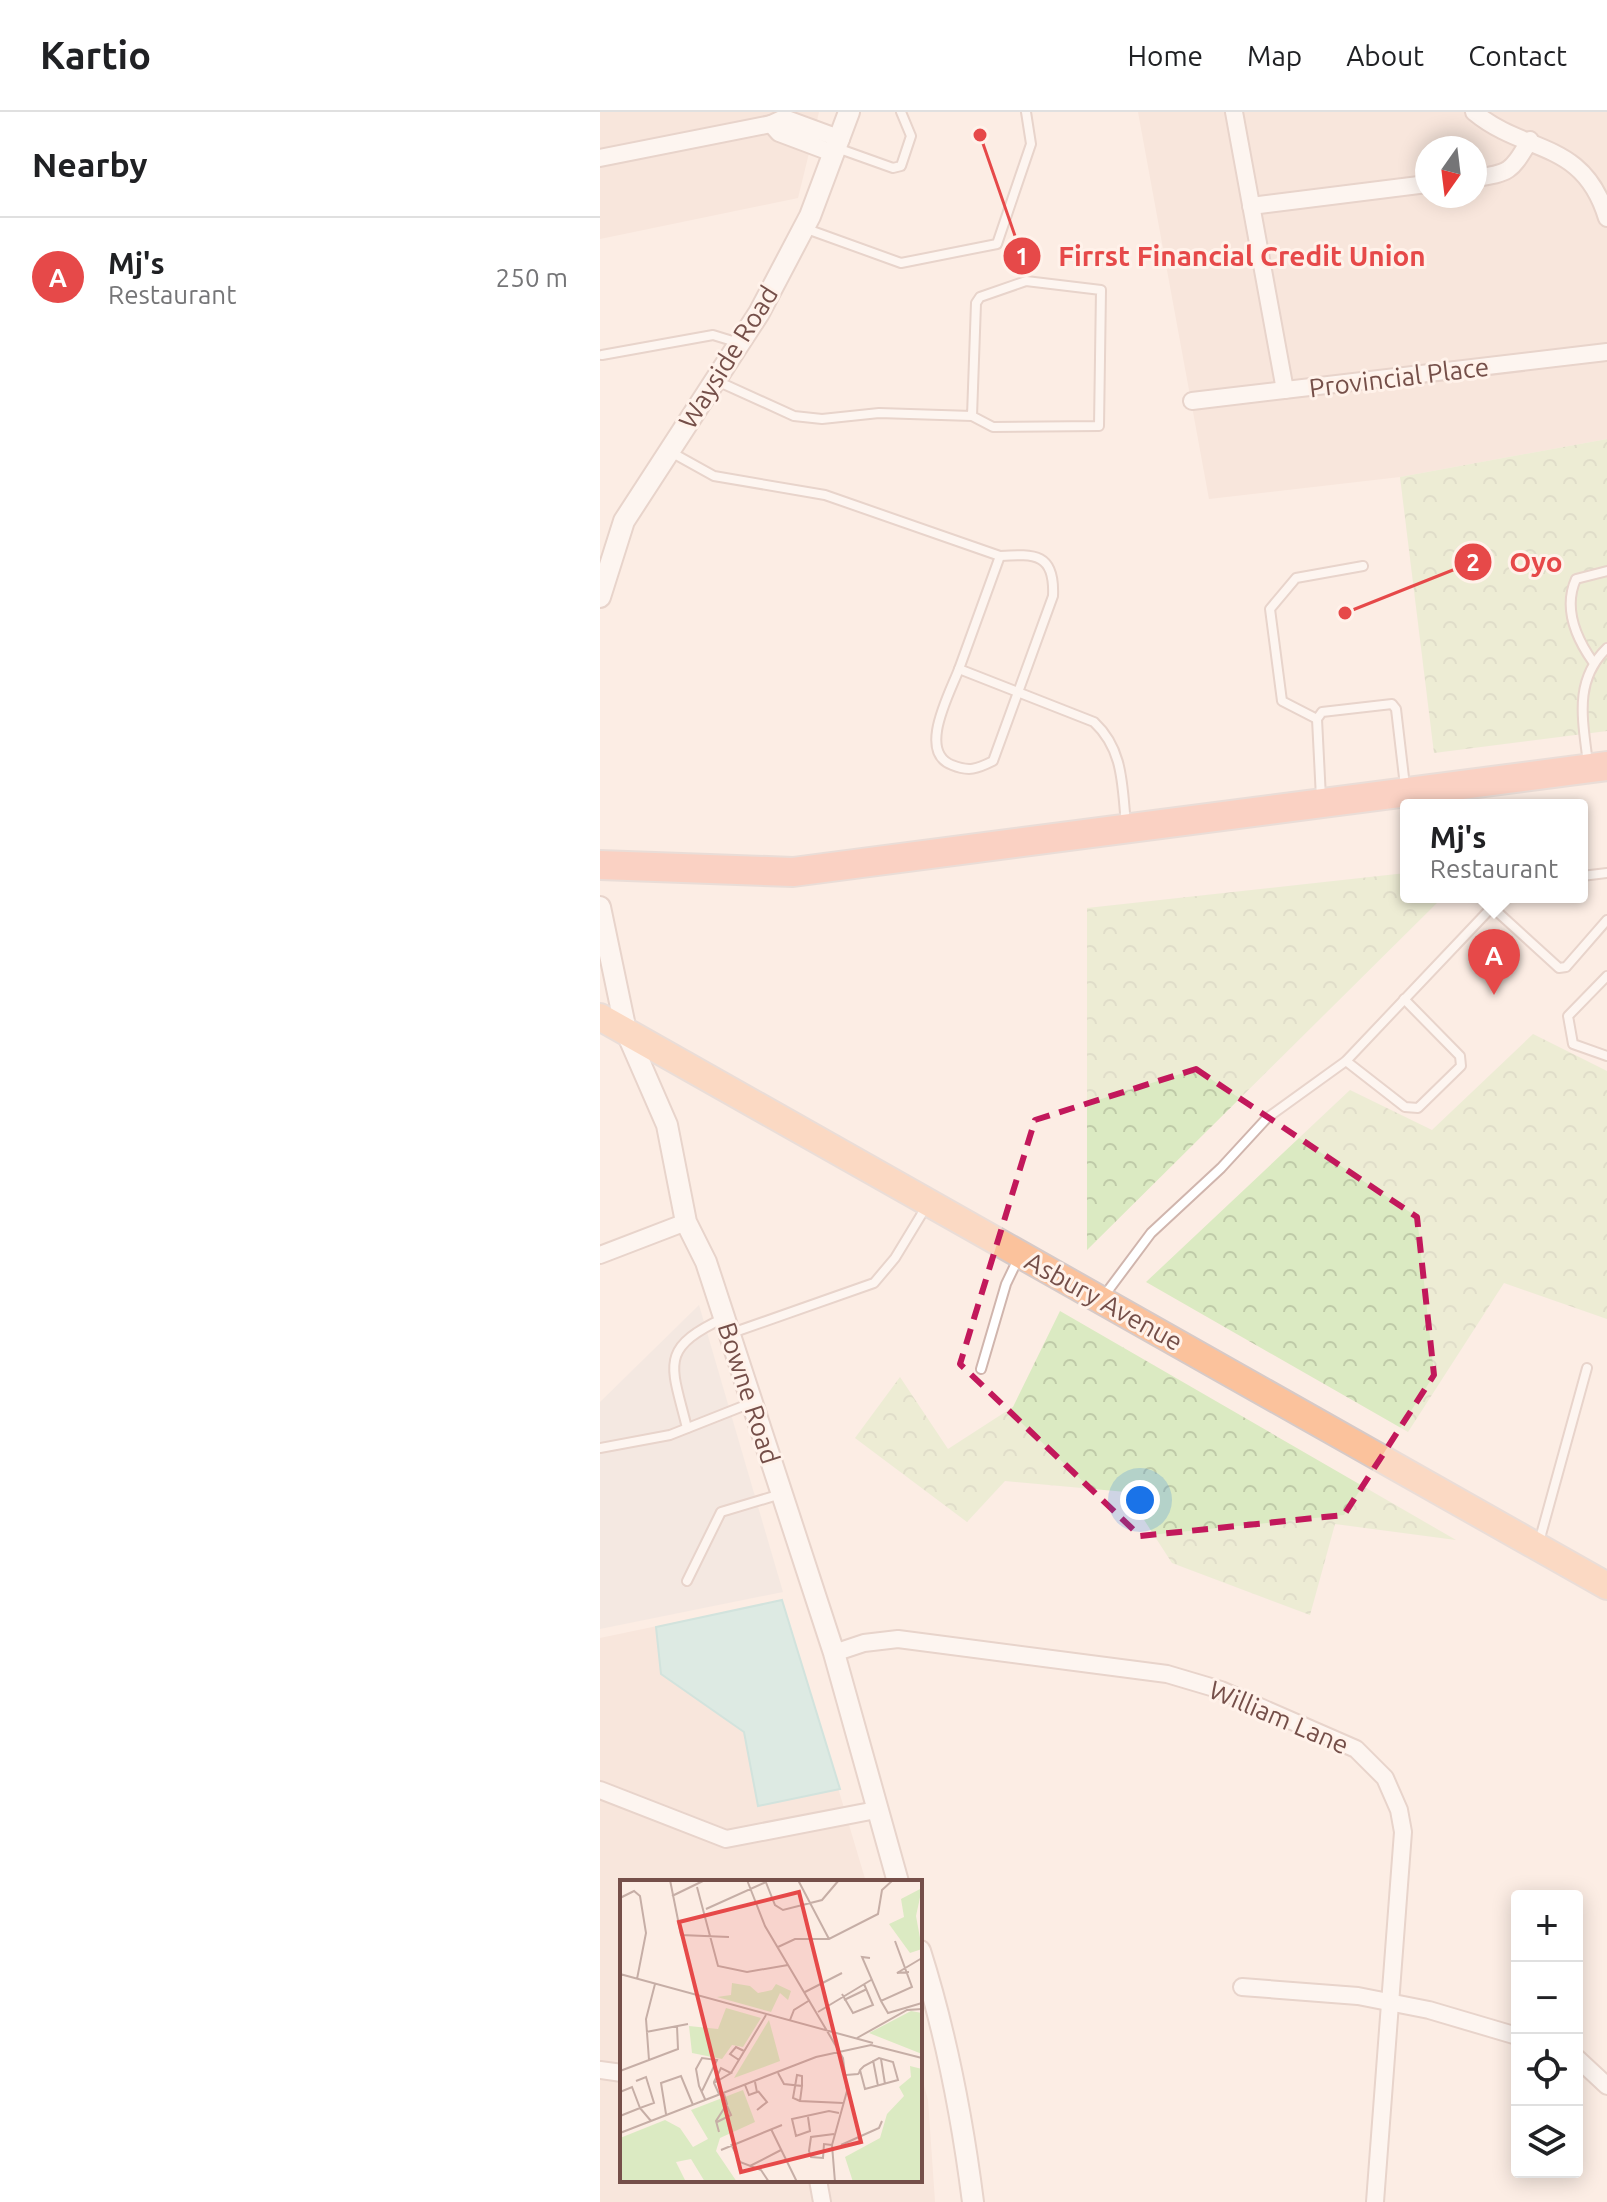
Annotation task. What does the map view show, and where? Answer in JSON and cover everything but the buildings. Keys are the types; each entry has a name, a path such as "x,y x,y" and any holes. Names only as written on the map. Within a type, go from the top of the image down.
{"highway":[{"path":"600,865 793,872 1598,767"}],"main road":[{"name":"Asbury Avenue","path":"600,1017 1607,1586"}],"street":[{"name":"Wayside Road","path":"600,597 624,521 717,381 804,228 838,147 849,112"},
{"path":"1234,112 1285,390"},
{"path":"1474,112 1572,162 1598,190 1607,218"},
{"path":"600,158 771,124 784,118 838,147"},
{"path":"1487,176 1506,174 1513,169 1530,140"},
{"path":"1251,206 1415,186"},
{"name":"Provincial Place","path":"1192,401 1607,352"},
{"name":"Bowne Road","path":"600,907 626,1031 667,1125 686,1222 706,1262 834,1653 897,1880"},
{"path":"600,1255 686,1222"},
{"name":"William Lane","path":"834,1653 864,1643 898,1639 1167,1674 1221,1690 1356,1749 1385,1778 1399,1810 1403,1832 1375,2202"},
{"path":"600,1790 726,1839 876,1810"},
{"path":"922,1957 938,2007 957,2095 973,2202"},
{"path":"1242,1987 1358,1996 1511,2034"},
{"path":"1583,2064 1607,2086"},
{"path":"600,2070 620,2073"},
{"path":"818,2182 822,2202"}],"lane":[{"path":"838,147 893,168 901,166 911,136 901,112"},
{"path":"804,228 901,263 997,244 1031,144 1026,112"},
{"path":"717,381 794,416 822,419 879,413 972,416 993,427 1099,426 1101,290 1026,281 980,297 976,303 972,416"},
{"path":"602,355 713,335 740,343"},
{"path":"669,451 714,476 825,495 1000,556 1033,554 1047,563 1054,580 1053,596 993,761 978,769 965,770 946,763 936,749 935,736 1000,556"},
{"path":"1317,719 1282,701 1270,609 1296,578 1363,566"},
{"path":"1593,662 1579,643 1572,617 1571,591 1576,579 1607,571"},
{"path":"1598,767 1581,707 1585,675 1607,648"},
{"path":"959,669 1081,715 1106,733 1120,763 1126,829"},
{"path":"1321,803 1317,719 1322,712 1392,704 1396,709 1406,792"},
{"path":"1101,1300 1151,1233 1267,1118 1346,1061 1496,903"},
{"path":"1492,907 1559,968 1566,967 1607,920"},
{"path":"1607,976 1568,1016 1573,1044 1607,1056"},
{"path":"1346,1061 1405,1107 1418,1108 1461,1066 1460,1056 1404,999"},
{"path":"687,1428 673,1367 679,1345 696,1331 727,1326 874,1283 895,1258 929,1203"},
{"path":"981,1369 1006,1284 1020,1254"},
{"path":"1538,1547 1587,1368"},
{"path":"600,1448 670,1435 752,1403"},
{"path":"687,1581 721,1512 781,1494"}],"highlighted area":[{"path":"1196,1069 1417,1217 1434,1375 1344,1515 1140,1536 960,1364 1035,1120"}],"shaded area":[{"path":"600,112 819,112 798,198 600,239"},
{"path":"1138,112 1607,112 1607,439 1400,477 1209,499"},
{"path":"699,1305 783,1592 600,1629 600,1402"},
{"path":"782,1600 865,1880 620,1880 620,2182 922,2182 922,2078 928,2100 935,2202 600,2202 600,1638"}],"green space":[{"path":"1607,439 1607,731 1434,753 1400,477"},
{"path":"1400,874 1400,903 1437,903 1087,1250 1087,908"},
{"path":"1533,1034 1607,1071 1607,1319 1504,1283 1408,1432 1146,1282 1350,1090 1432,1130"},
{"path":"1060,1311 1456,1540 1335,1524 1310,1615 1172,1563 1126,1492 1005,1481 967,1522 855,1438 900,1377 948,1449 1013,1407"}],"water":[{"path":"782,1600 840,1789 758,1806 744,1732 661,1674 656,1627"}],"place":[{"name":"Firrst Financial Credit Union","path":"980,135"},
{"name":"Oyo","path":"1345,613"},
{"name":"Mj's","path":"1494,995"}]}
